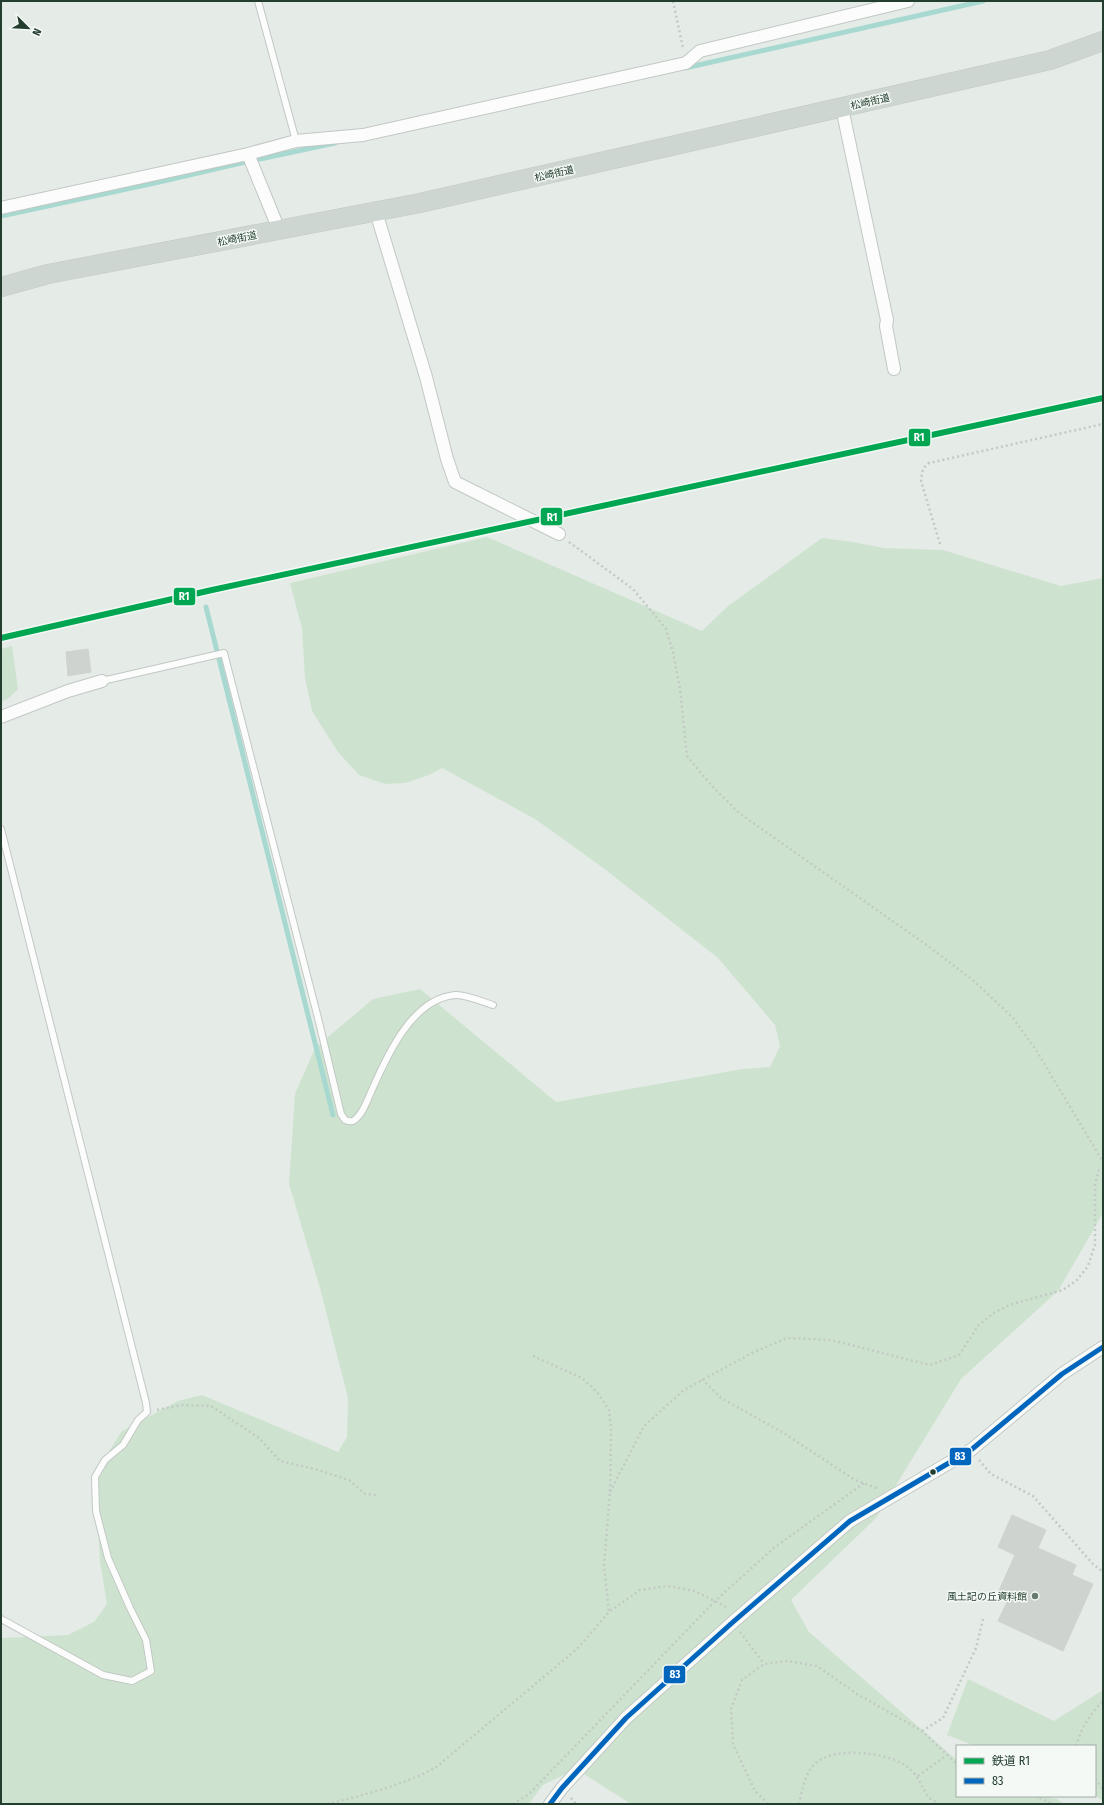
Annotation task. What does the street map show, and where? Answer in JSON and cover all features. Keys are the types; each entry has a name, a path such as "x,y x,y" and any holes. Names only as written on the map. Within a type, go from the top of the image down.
{"main road":[{"name":"松崎街道","path":"1,287 48,274 376,212 842,108 1050,60 1103,41"}],"street":[{"path":"1,208 248,154 296,141 363,135 686,63 700,51 908,1"},
{"path":"842,108 887,320 886,326 894,369"},
{"path":"248,154 278,231"},
{"path":"376,212 426,376 447,459 455,482 559,534"},
{"path":"1,717 68,691 102,682"},
{"path":"550,1804 562,1788 626,1718 737,1618 850,1521 971,1450 1062,1374 1103,1347"}],"lane":[{"path":"258,1 296,141"},
{"path":"102,682 224,653 318,1018 341,1114 345,1120 350,1122 354,1120 362,1110 388,1055 405,1028 424,1008 437,1000 455,995 493,1005"},
{"path":"1,830 146,1403 146,1412 138,1420 122,1445 104,1460 95,1477 96,1512 108,1558 146,1640 151,1671 132,1681 103,1675 1,1619"}],"path":[{"path":"673,1 686,63"},
{"path":"940,544 921,481 922,473 925,467 930,463 1103,424"},
{"path":"559,534 633,589 666,629 674,652 680,689 687,756 711,785 739,813 928,946 974,982 1013,1018 1036,1050 1103,1162"},
{"path":"610,1492 644,1426 684,1390 754,1352 787,1338 831,1340 930,1365 958,1355 978,1326 992,1314 1009,1305 1063,1290 1077,1280 1088,1266 1095,1245 1094,1184 1099,1170 1103,1168"},
{"path":"533,1356 582,1378 597,1392 609,1410 610,1492 604,1566 609,1612"},
{"path":"702,1379 721,1398 782,1432 855,1480 894,1495"},
{"path":"146,1412 181,1405 211,1406 259,1438 280,1461 315,1469 349,1480 365,1494 377,1495"},
{"path":"971,1450 991,1474 1033,1496 1093,1564 1103,1572"},
{"path":"513,1804 529,1794 715,1601 775,1547 864,1483"},
{"path":"326,1804 386,1789 411,1780 435,1768 577,1650 609,1612 640,1590 668,1586 695,1591 715,1601 737,1618 764,1664"},
{"path":"922,1731 943,1718 976,1648 983,1619"},
{"path":"768,1804 755,1791 733,1744 731,1708 742,1680 764,1664 788,1661 816,1666 857,1694 922,1731 956,1763"},
{"path":"1076,1745 1082,1727 1089,1716 1103,1701"},
{"path":"799,1804 807,1774 816,1763 829,1756 858,1752 886,1757 903,1764 918,1776 928,1796 939,1804"},
{"path":"918,1776 947,1755"},
{"path":"1096,1780 1103,1789"},
{"path":"1037,1797 1053,1804"}],"green space":[{"path":"487,537 702,631 728,606 822,538 884,548 943,550 1061,586 1103,578 1103,1213 1058,1291 961,1379 876,1518 791,1600 809,1632 956,1759 956,1797 1050,1797 1057,1799 1064,1804 631,1804 576,1769 543,1785 529,1804 1,1804 1,1638 68,1635 94,1622 107,1604 100,1562 95,1473 122,1431 178,1401 202,1395 338,1452 347,1437 348,1398 320,1288 289,1184 295,1094 315,1048 373,999 420,989 556,1102 743,1069 770,1067 780,1046 775,1025 718,958 602,867 535,819 442,768 429,775 405,783 385,784 359,775 338,752 312,711 305,678 302,629 290,583"},
{"path":"12,646 18,689 9,698 1,702 1,649"},
{"path":"968,1679 1054,1721 1103,1690 1103,1801 1096,1796 1096,1745 972,1745 947,1735"}],"building":[{"path":"88,649 91,672 68,676 66,652"},
{"path":"1012,1515 1046,1530 1038,1548 1076,1565 1072,1575 1093,1584 1063,1651 998,1621 1008,1600 997,1595 1015,1555 998,1547"}],"waterway":[{"path":"685,68 983,1"},
{"path":"260,159 335,143"},
{"path":"1,216 245,162"},
{"path":"206,607 333,1115"}],"rail line":[{"name":"R1","path":"1,638 212,590 1103,398"}],"transit line":[{"name":"83","path":"550,1804 562,1788 626,1718 733,1622 850,1521 971,1450 1062,1374 1103,1347"}],"place":[{"name":"風土記の丘資料館","path":"1035,1596"}]}
